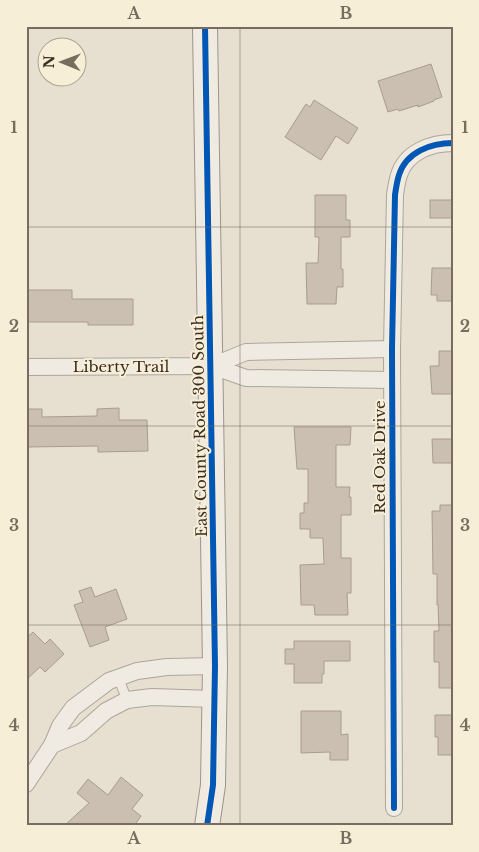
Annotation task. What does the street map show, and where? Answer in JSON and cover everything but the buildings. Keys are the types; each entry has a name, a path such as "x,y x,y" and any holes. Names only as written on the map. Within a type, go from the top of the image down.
{"street":[{"name":"East County Road 300 South","path":"205,26 212,366 215,666 213,785 207,826"},
{"name":"Red Oak Drive","path":"394,808 392,349 395,195 399,174 409,159 424,148 444,143 453,143"},
{"name":"Liberty Trail","path":"26,367 212,366 246,352 392,349"},
{"path":"212,366 246,378 392,380"},
{"path":"26,784 52,745 60,726 73,708 95,690 118,677 137,671 167,667 215,666"},
{"path":"52,745 81,733 106,711 127,700 152,697 214,699"},
{"name":"East County Road 300 South","path":"213,785 222,826"}],"lane":[{"path":"118,677 127,700"}],"cycle path":[{"path":"205,26 215,666 213,785 207,826"},
{"path":"394,808 392,349 395,195 398,177 407,160 420,150 428,147 453,143"}]}
